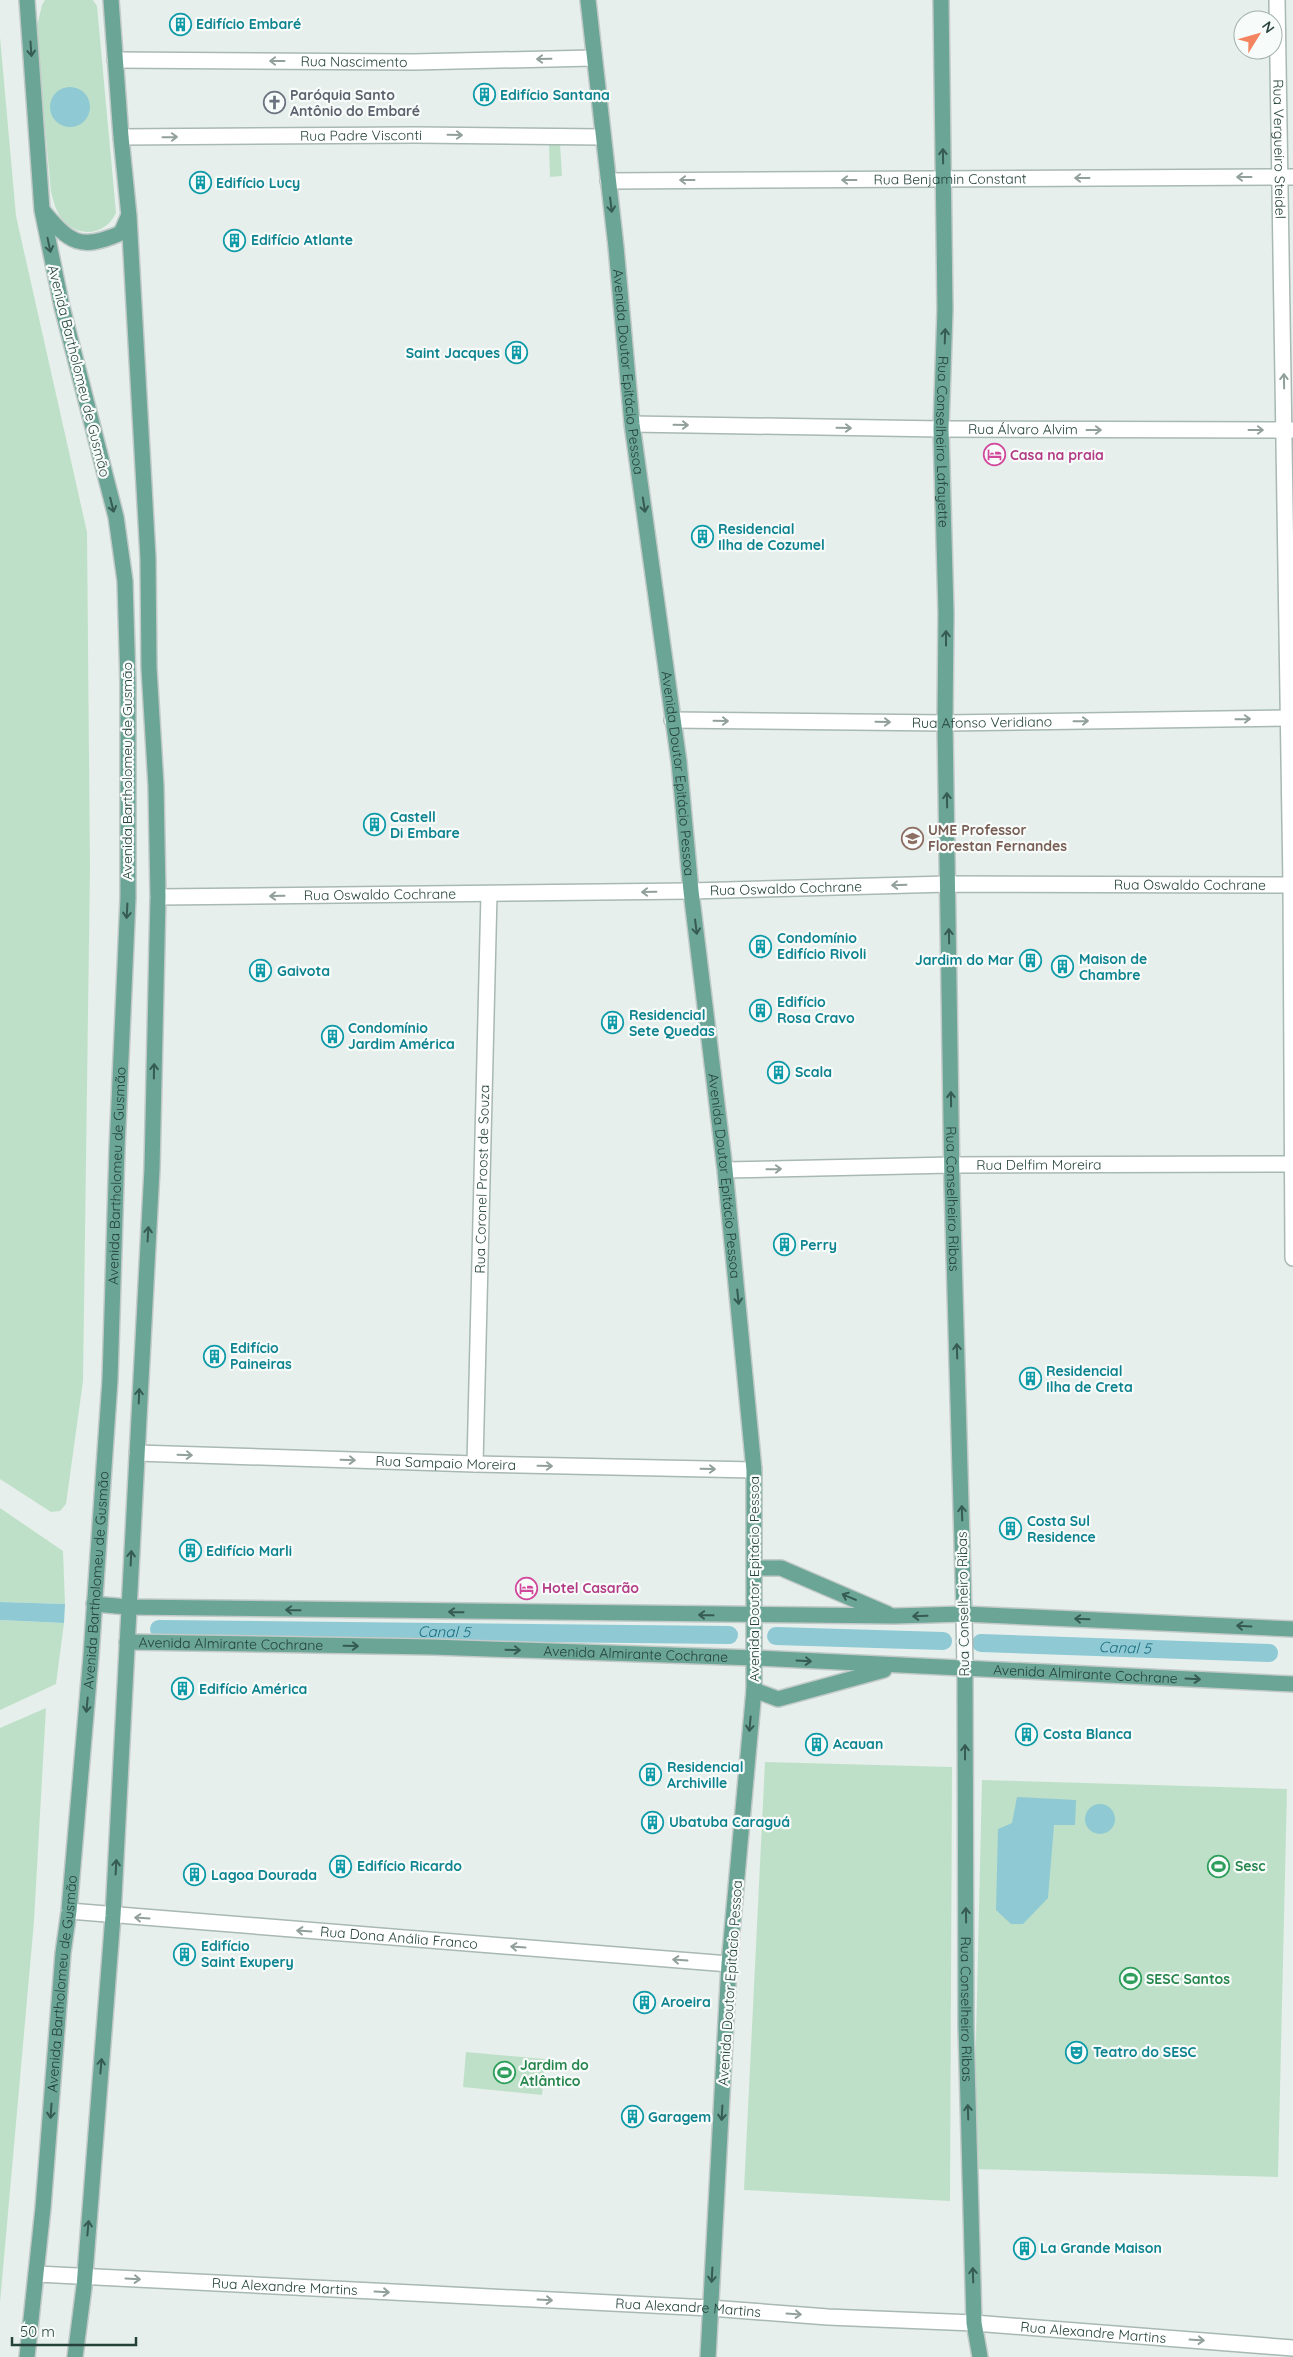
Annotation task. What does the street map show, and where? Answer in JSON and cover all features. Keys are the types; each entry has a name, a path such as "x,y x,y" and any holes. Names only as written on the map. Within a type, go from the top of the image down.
{"main road":[{"name":"Avenida Bartholomeu de Gusmão","path":"27,2357 37,2274 63,1953 69,1911 110,1380 117,1149 128,898 128,684 124,581 116,517 62,307 42,210 28,0"},
{"name":"Avenida Bartholomeu de Gusmão","path":"75,2357 84,2277 113,1916 152,1169 158,897 148,558 129,216 121,137 112,0"},
{"name":"Avenida Doutor Epitácio Pessoa","path":"588,0 632,424 652,556 679,762 691,891 725,1170 754,1470 754,1690 729,1964 708,2357"},
{"name":"Rua Conselheiro Lafayette","path":"941,0 945,310 941,429 946,614 945,723 948,884"},
{"path":"42,210 58,229 72,240 91,244 121,233 129,216"},
{"name":"Rua Conselheiro Ribas","path":"948,884 952,1165 964,1618"},
{"path":"755,1568 781,1568 894,1616"},
{"path":"94,1604 128,1607 755,1620 894,1616 1293,1629"},
{"name":"Avenida Almirante Cochrane","path":"127,1642 755,1652 896,1666 965,1665 1293,1684"},
{"name":"Rua Conselheiro Ribas","path":"965,1665 966,2026 974,2323 980,2357"},
{"path":"754,1690 778,1699 896,1666"}],"street":[{"name":"Rua Vergueiro Steidel","path":"1277,0 1286,177 1293,1258"},
{"name":"Rua Nascimento","path":"115,60 413,62 593,58"},
{"name":"Rua Padre Visconti","path":"121,137 602,136"},
{"name":"Rua Benjamin Constant","path":"608,181 1286,177"},
{"name":"Rua Álvaro Alvim","path":"632,424 941,429 1289,430"},
{"name":"Rua Afonso Veridiano","path":"672,720 945,723 1290,718"},
{"name":"Rua Oswaldo Cochrane","path":"158,897 691,891 948,884 1292,885"},
{"name":"Rua Coronel Proost de Souza","path":"475,1464 489,894"},
{"name":"Rua Delfim Moreira","path":"725,1170 952,1165 1292,1164"},
{"name":"Rua Sampaio Moreira","path":"137,1453 475,1464 754,1470"},
{"name":"Rua Conselheiro Ribas","path":"964,1618 965,1665"},
{"name":"Rua Dona Anália Franco","path":"69,1911 729,1964"},
{"name":"Rua Alexandre Martins","path":"37,2274 710,2308 828,2317 974,2323 1293,2348"}],"green space":[{"path":"45,0 93,0 97,6 116,213 106,226 93,232 78,230 64,221 57,211 51,192 36,30"},
{"path":"0,37 16,216 87,532 90,868 83,1381 66,1504 60,1511 51,1512 0,1479"},
{"path":"549,144 560,144 562,176 550,177"},
{"path":"0,1508 63,1551 65,1604 0,1602"},
{"path":"0,1620 64,1623 56,1684 0,1710"},
{"path":"46,1708 34,1921 0,2303 0,1728"},
{"path":"765,1762 952,1767 950,2201 744,2190"},
{"name":"SESC Santos","path":"982,1780 1287,1789 1278,2177 973,2169"},
{"name":"Jardim do Atlântico","path":"466,2052 545,2059 542,2095 463,2087"}],"water":[{"path":"74,87 81,90 87,96 90,107 89,115 81,124 74,127 66,127 59,124 51,115 50,103 53,96 62,88"},
{"path":"0,1602 65,1604 64,1623 0,1620"},
{"path":"1017,1797 1076,1800 1075,1825 1054,1825 1048,1898 1023,1924 1011,1924 996,1910 998,1829 1012,1823"},
{"path":"1100,1804 1111,1808 1115,1819 1111,1830 1100,1834 1089,1830 1085,1819 1089,1808"}],"waterway":[{"name":"Canal 5","path":"159,1629 729,1635"},
{"name":"Canal 5","path":"776,1636 943,1641"},
{"name":"Canal 5","path":"981,1643 1269,1653"}],"place":[{"name":"Edifício Embaré","path":"180,24"},
{"name":"Edifício Santana","path":"484,95"},
{"name":"Paróquia Santo Antônio do Embaré","path":"274,103"},
{"name":"Edifício Lucy","path":"200,183"},
{"name":"Edifício Atlante","path":"235,240"},
{"name":"Saint Jacques","path":"516,353"},
{"name":"Casa na praia","path":"994,455"},
{"name":"Residencial Ilha de Cozumel","path":"702,537"},
{"name":"Castell Di Embare","path":"374,825"},
{"name":"UME Professor Florestan Fernandes","path":"912,838"},
{"name":"Condomínio Edifício Rivoli","path":"761,946"},
{"name":"Jardim do Mar","path":"1030,960"},
{"name":"Maison de Chambre","path":"1063,967"},
{"name":"Gaivota","path":"261,971"},
{"name":"Edifício Rosa Cravo","path":"761,1010"},
{"name":"Residencial Sete Quedas","path":"613,1023"},
{"name":"Condomínio Jardim América","path":"332,1036"},
{"name":"Scala","path":"779,1072"},
{"name":"Perry","path":"784,1245"},
{"name":"Edifício Paineiras","path":"214,1356"},
{"name":"Residencial Ilha de Creta","path":"1030,1379"},
{"name":"Costa Sul Residence","path":"1011,1529"},
{"name":"Edifício Marli","path":"190,1551"},
{"name":"Hotel Casarão","path":"526,1588"},
{"name":"Edifício América","path":"183,1689"},
{"name":"Costa Blanca","path":"1027,1734"},
{"name":"Acauan","path":"817,1744"},
{"name":"Residencial Archiville","path":"651,1775"},
{"name":"Ubatuba Caraguá","path":"653,1822"},
{"name":"Edifício Ricardo","path":"341,1866"},
{"name":"Sesc","path":"1219,1866"},
{"name":"Lagoa Dourada","path":"195,1875"},
{"name":"Edifício Saint Exupery","path":"185,1954"},
{"name":"SESC Santos","path":"1130,1979"},
{"name":"Aroeira","path":"645,2002"},
{"name":"Teatro do SESC","path":"1077,2052"},
{"name":"Jardim do Atlântico","path":"504,2073"},
{"name":"Garagem","path":"632,2117"},
{"name":"La Grande Maison","path":"1024,2248"}]}
